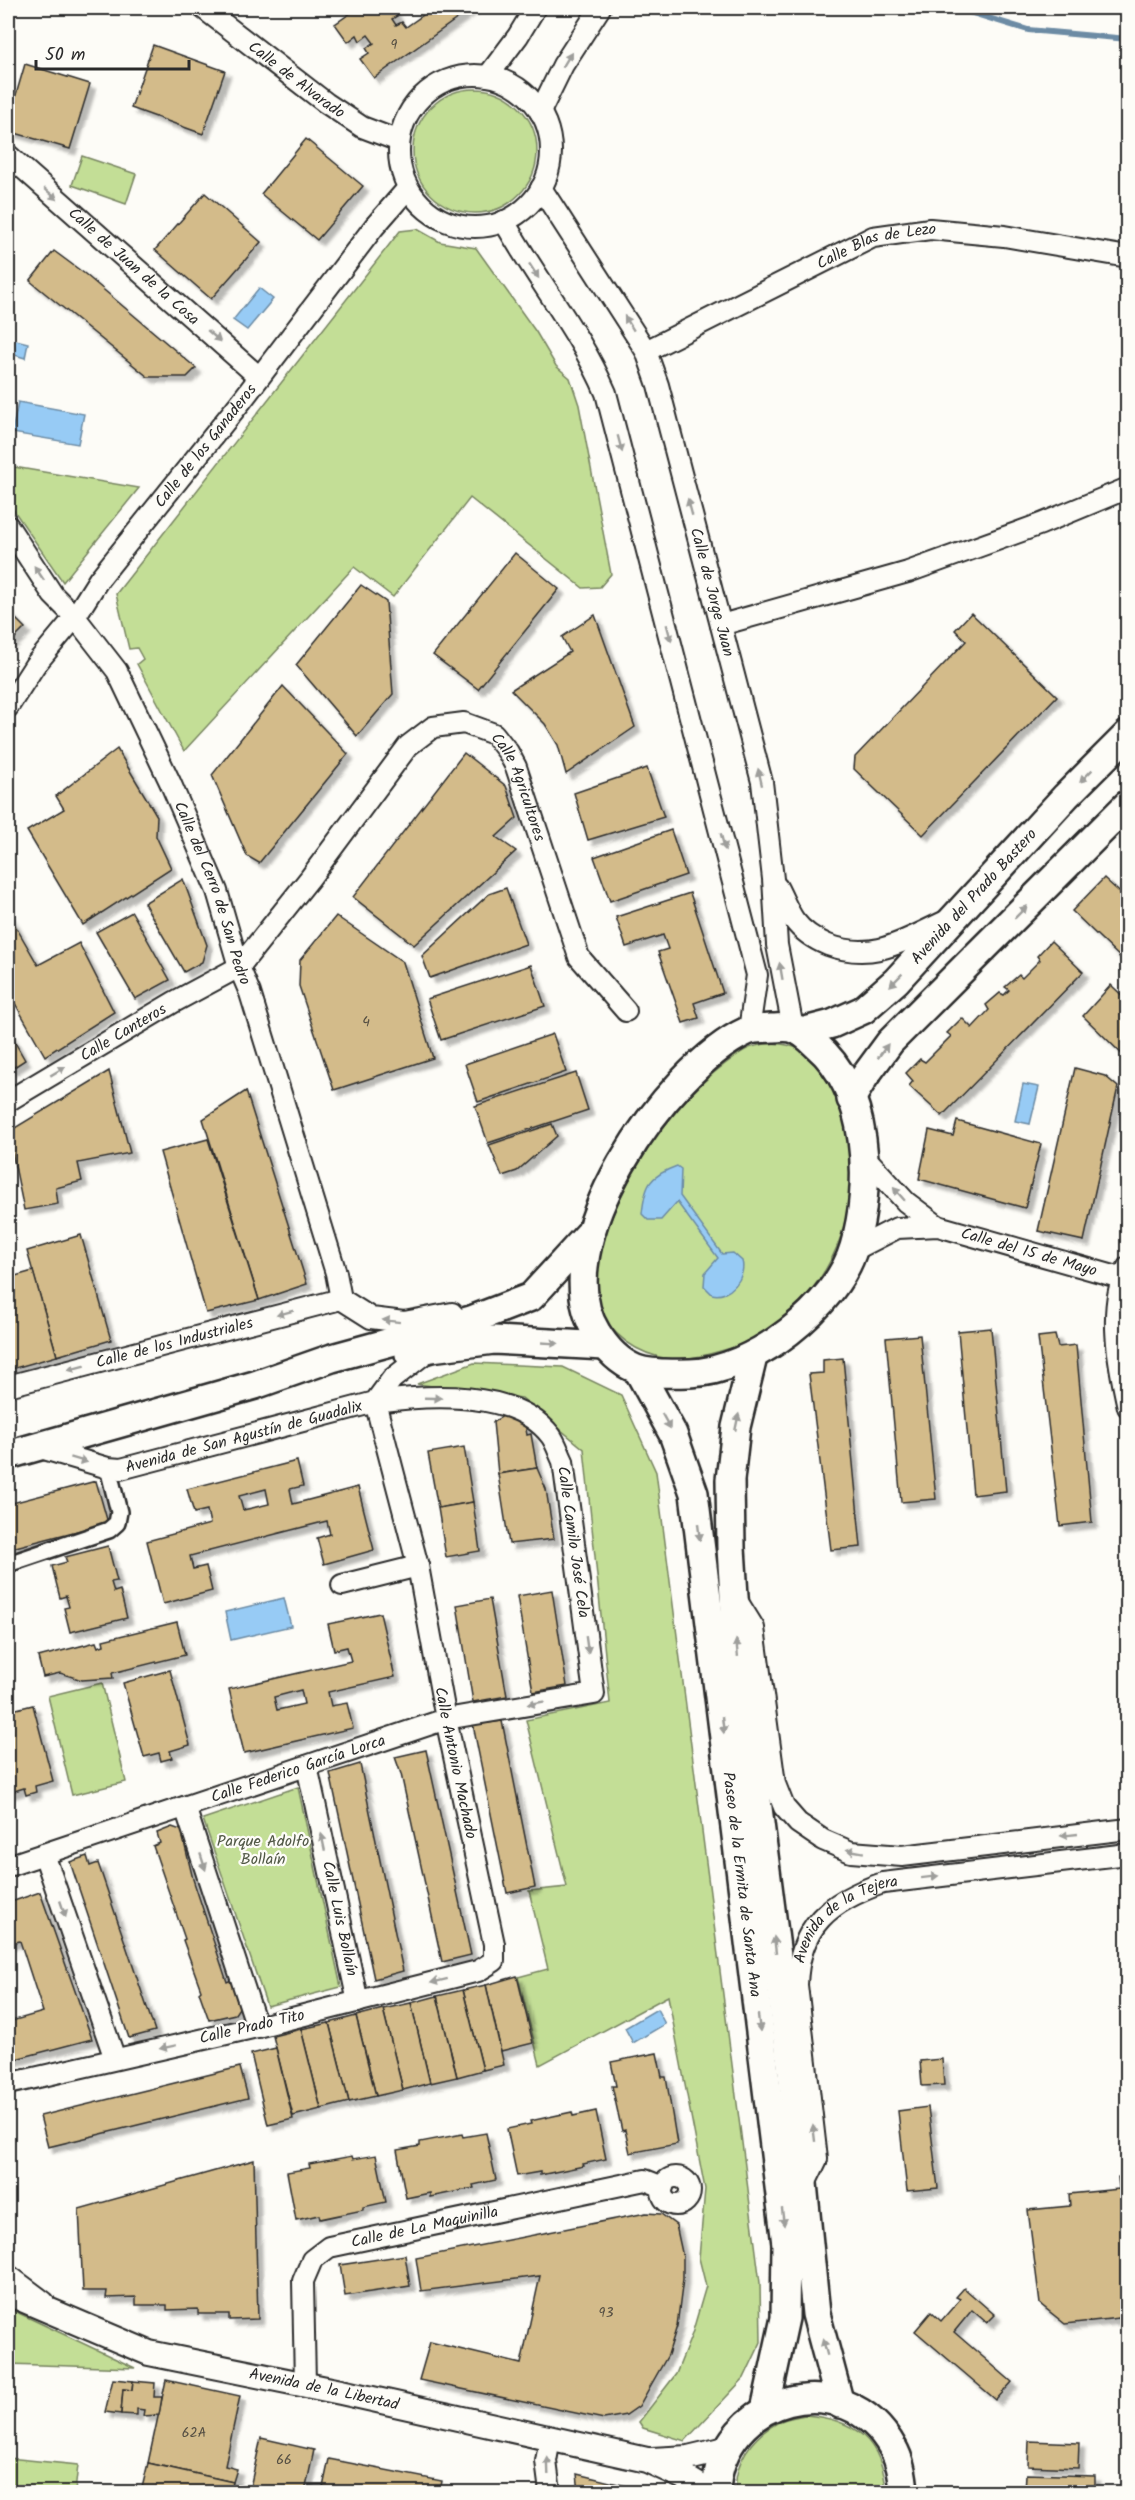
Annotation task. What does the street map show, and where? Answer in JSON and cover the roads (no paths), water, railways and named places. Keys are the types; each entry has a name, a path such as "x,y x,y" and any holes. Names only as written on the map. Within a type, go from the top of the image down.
{"main road":[{"name":"Avenida del Prado Bastero","path":"749,1030 797,1030 832,1024 863,1010 896,981 953,917 1128,734"},
{"path":"851,1099 890,1042 1128,804"},
{"path":"749,1030 701,1062 655,1113 615,1174 589,1234 583,1261 582,1289 589,1322 605,1346 622,1361 638,1370 694,1373 753,1357 783,1338 815,1309 841,1274 854,1250 864,1202 864,1156 851,1099 842,1074 825,1052 797,1030"},
{"path":"8,1455 255,1385 332,1358 471,1320 531,1296 589,1234"},
{"path":"255,1385 335,1373 431,1348 494,1340 605,1346"},
{"name":"Paseo de la Ermita de Santa Ana","path":"753,1357 735,1427 730,1480 736,1644 792,2073 816,2314 840,2403"},
{"name":"Paseo de la Ermita de Santa Ana","path":"638,1370 673,1434 694,1493 714,1651 786,2244 785,2318 765,2410"},
{"path":"716,2493 720,2464 726,2449 743,2426 765,2410 783,2403 802,2399 821,2399 840,2403 862,2414 880,2429 898,2459 902,2470 904,2493"}],"street":[{"name":"Calle de Alvarado","path":"203,8 326,103 362,127 399,141"},
{"path":"488,76 518,36 535,8"},
{"path":"540,112 563,65 600,8"},
{"path":"464,76 488,76 508,83 526,95 540,112 548,130 551,150 548,170 541,188 525,208 504,221 483,226 461,225 440,218 422,206 408,188 402,173 399,141 406,117 420,97 440,83 464,76"},
{"name":"Calle de Juan de la Cosa","path":"8,155 259,377"},
{"name":"Calle de los Ganaderos","path":"8,706 35,665 75,617 99,579 374,227 408,188"},
{"name":"Calle de Jorge Juan","path":"541,188 646,351 658,385 762,782 773,879 777,945 797,1030"},
{"path":"504,221 525,258 595,365 606,393 755,965 757,975 749,1030"},
{"name":"Calle Blas de Lezo","path":"646,351 873,237 930,229 1004,236 1128,257"},
{"path":"720,625 908,572 1041,524 1128,488"},
{"name":"Calle del Cerro de San Pedro","path":"8,526 53,595 75,617 117,671 170,782 217,891 316,1206 341,1299"},
{"name":"Calle Agricultores","path":"239,967 310,878 408,746 433,727 464,723 494,734 508,752 516,767 579,957 626,1011"},
{"path":"773,879 795,921 818,941 854,952 874,951 896,944 953,917"},
{"name":"Calle Canteros","path":"8,1101 174,1002 239,967"},
{"name":"Calle del 15 de Mayo","path":"864,1156 906,1202 938,1226"},
{"name":"Calle del 15 de Mayo","path":"854,1250 897,1228 938,1226 1124,1272"},
{"path":"1124,1272 1116,1325 1128,1407"},
{"path":"341,1299 371,1318 404,1322 450,1314 495,1300 531,1296"},
{"name":"Calle de los Industriales","path":"8,1386 341,1299"},
{"name":"Avenida de San Agustín de Guadalix","path":"37,1447 108,1468 121,1469 375,1402 392,1379 431,1348"},
{"name":"Calle Camilo José Cela","path":"375,1402 410,1397 484,1400 513,1407 535,1419 552,1436 563,1461 594,1694"},
{"name":"Calle Antonio Machado","path":"375,1402 418,1566 446,1719 494,1944 494,1961"},
{"path":"8,1564 109,1530 117,1523 119,1512 108,1468"},
{"path":"342,1585 418,1566"},
{"name":"Avenida de la Tejera","path":"734,1595 754,1628 775,1784 784,1807 798,1823 823,1840 851,1852 903,1856 1128,1828"},
{"name":"Calle Federico García Lorca","path":"8,1866 446,1719 594,1694"},
{"name":"Calle Luis Bollaín","path":"307,1766 358,2002"},
{"path":"185,1807 257,2027"},
{"path":"44,1854 115,2059"},
{"name":"Avenida de la Tejera","path":"803,2188 818,2159 797,1985 798,1965 805,1941 816,1922 831,1907 857,1892 883,1883 1128,1854"},
{"name":"Calle Prado Tito","path":"8,2084 358,2002 478,1971 494,1961"},
{"name":"Calle de La Maquinilla","path":"305,2385 303,2281 312,2260 329,2247 645,2180 663,2187"},
{"path":"8,2275 68,2319"},
{"name":"Avenida de la Libertad","path":"8,2294 137,2350 647,2460 686,2478 709,2493"},
{"path":"550,2439 546,2461 550,2493"},
{"name":"Avenida de la Libertad","path":"647,2460 688,2458 726,2449"}],"water":[{"path":"259,288 273,299 247,330 233,320"},
{"path":"8,338 28,343 25,358 8,353"},
{"path":"18,402 84,414 78,444 12,433"},
{"path":"1023,1084 1039,1087 1030,1124 1015,1121"},
{"path":"677,1166 681,1169 680,1196 722,1254 733,1253 742,1261 742,1274 739,1280 725,1293 712,1294 704,1286 705,1273 718,1258 677,1202 661,1220 648,1220 642,1214 650,1183 660,1174"},
{"path":"284,1598 291,1626 231,1640 225,1612"},
{"path":"657,2009 665,2024 633,2043 625,2028"}],"waterway":[{"path":"956,8 1028,30 1128,39"}],"park label":[{"name":"Parque Adolfo Bollaín","path":"263,1850"}]}
